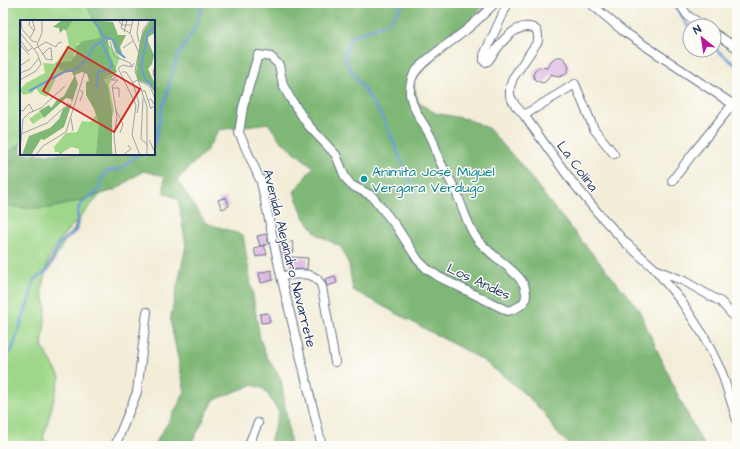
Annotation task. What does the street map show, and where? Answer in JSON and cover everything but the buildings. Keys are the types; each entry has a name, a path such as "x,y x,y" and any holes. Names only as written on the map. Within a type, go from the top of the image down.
{"street":[{"name":"Los Andes","path":"258,55 271,57 279,65 283,85 290,98 308,125 336,155 345,177 351,185 372,196 396,226 418,260 427,269 439,277 508,311 518,308 524,303 526,296 524,285 517,276 485,248 468,224 456,191 410,98 410,88 413,77 418,70 435,54 466,30 495,3"},
{"name":"La Colina","path":"508,3 496,26 493,38 483,59 485,62 488,61 506,37 515,31 526,27 532,27 536,30 539,35 538,41 513,78 510,87 510,96 514,104 524,115 570,179 598,213 626,243 655,269 685,307 714,354 722,372 737,420"},
{"path":"590,3 628,34 735,106 694,152 672,181"},
{"path":"679,3 688,16 691,18"},
{"path":"722,38 737,48"},
{"name":"Avenida Alejandro Navarrete","path":"258,55 243,106 239,133 261,182 281,276 322,446"},
{"path":"524,115 575,84 594,128 614,154"},
{"path":"655,269 684,281 721,302 737,320"},
{"path":"281,276 310,275 319,280 322,287 335,362"},
{"path":"115,446 138,392 147,312"},
{"path":"248,446 258,423"}],"green space":[{"path":"3,3 90,3 98,20 20,20 20,151 3,167"},
{"path":"85,3 486,3 413,81 418,102 435,113 467,119 488,128 522,166 555,209 638,308 680,400 704,446 571,446 557,433 545,414 528,397 481,359 353,290 349,265 341,247 318,235 304,217 294,192 313,167 280,140 268,123 219,130 207,150 177,180 206,223 243,235 260,339 267,357 281,379 291,446 269,446 279,412 264,389 252,385 214,400 190,446 153,446 171,418 185,392 170,320 186,246 178,199 164,193 164,176 143,171 115,190 49,208 21,208 3,204 3,157 20,144 20,155 155,155 155,20 94,20"},
{"path":"3,190 100,195 80,217 78,230 64,242 49,270 45,274 42,291 46,307 42,346 60,377 43,439 53,446 3,446","holes":["76,221 74,230 58,243 46,269 47,262 53,249"]}],"waterway":[{"path":"155,142 162,107 177,58 197,24 201,8 200,3"},
{"path":"404,3 389,22 351,37 345,54 347,64 384,120 416,195"},
{"path":"674,3 683,18"},
{"path":"722,54 737,66"},
{"path":"3,360 12,350 29,300 34,280 48,270 59,245 75,231 77,226 78,210 81,204 101,188 100,182 107,172 111,170 120,170 136,155"}],"place":[{"name":"Animita José Miguel Vergara Verdugo","path":"364,179"}]}
